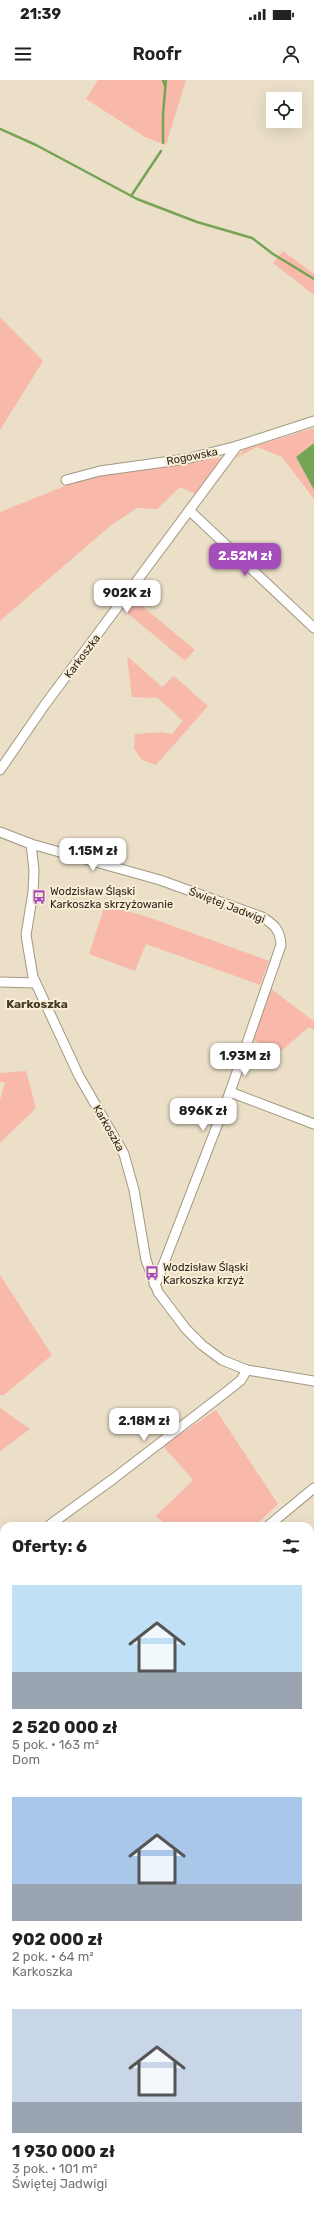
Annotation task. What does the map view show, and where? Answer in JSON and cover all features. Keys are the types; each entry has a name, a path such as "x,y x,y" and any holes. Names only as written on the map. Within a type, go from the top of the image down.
{"street":[{"name":"Rogowska","path":"66,480 100,471 186,459 237,446 314,421"},
{"name":"Karkoszka","path":"0,770 44,706 237,446"},
{"path":"190,511 314,628"},
{"path":"0,832 31,844"},
{"name":"Karkoszka","path":"31,844 34,870 33,892 26,935 29,957 36,983 79,1076 124,1154 134,1190 146,1260 154,1284 172,1311 202,1345 222,1360 247,1370 314,1382"},
{"name":"Świętej Jadwigi","path":"31,844 160,880 262,917 274,924 280,933 280,945 230,1092 157,1281 154,1284"},
{"path":"0,982 36,983"},
{"path":"230,1092 314,1124"},
{"path":"54,1522 230,1390 241,1380 247,1370"},
{"path":"273,1522 314,1488"}],"shaded area":[{"path":"98,80 186,80 166,145 145,137 86,99"},
{"path":"283,251 314,274 314,295 273,263"},
{"path":"0,317 43,361 0,430"},
{"path":"314,428 314,443 296,457 314,490 314,499 282,457 257,447 236,458 245,449"},
{"path":"314,443 314,490 296,457"},
{"path":"224,457 197,495 180,487 157,509 137,508 110,526 0,621 0,512 90,476"},
{"path":"136,601 195,650 185,661 125,611"},
{"path":"127,656 162,687 174,676 208,706 156,765 142,760 134,748 135,734 162,732 172,734 183,721 158,698 132,697"},
{"path":"105,905 148,917 269,961 260,985 146,944 135,971 89,954"},
{"path":"270,988 312,1020 314,1019 314,1030 309,1027 279,1053 252,1039"},
{"path":"26,1071 36,1108 0,1143 0,1100 5,1082 0,1082 0,1073"},
{"path":"0,1275 52,1355 4,1395 0,1395"},
{"path":"0,1408 30,1429 0,1451"},
{"path":"216,1410 278,1504 259,1522 163,1522 156,1516 193,1480 163,1446"}],"waterway":[{"path":"163,80 165,86"},
{"path":"163,143 163,114 166,80"},
{"path":"0,129 36,145 137,199 197,222 252,238 273,254 314,279"},
{"path":"131,196 161,151"}],"place":[{"name":"Wodzisław Śląski Karkoszka skrzyżowanie","path":"39,897"},
{"name":"Wodzisław Śląski Karkoszka krzyż","path":"152,1273"}],"district":[{"name":"Karkoszka","path":"37,1004"}]}
